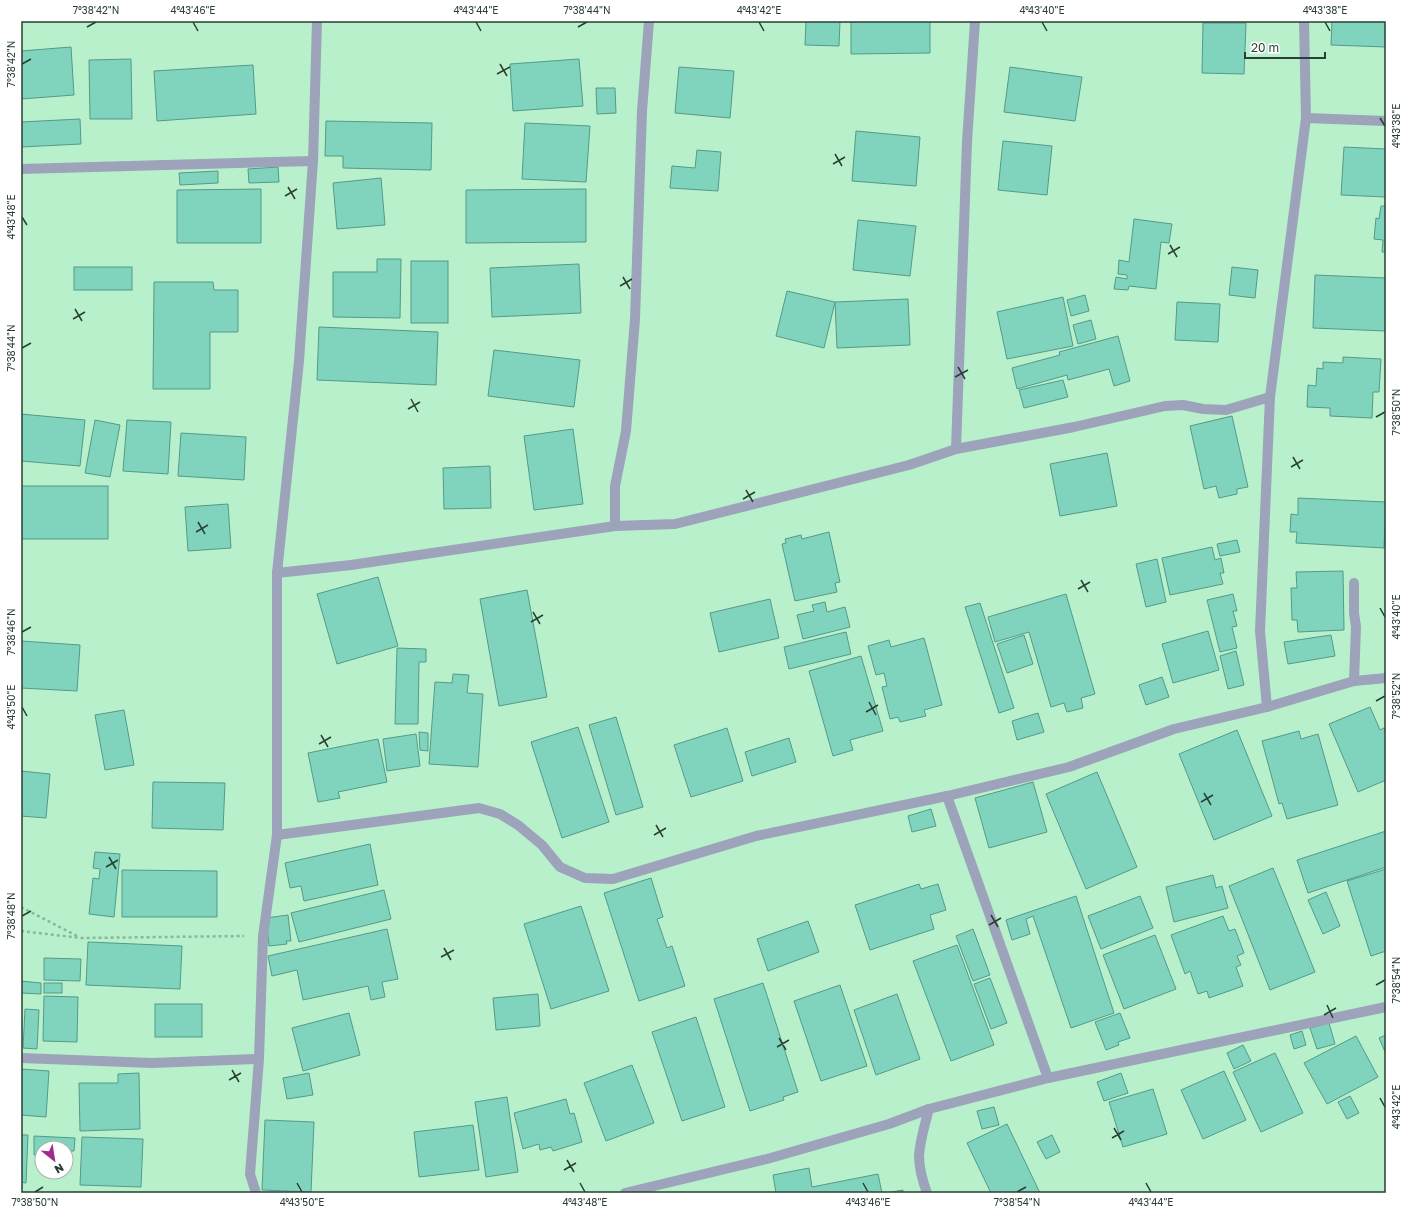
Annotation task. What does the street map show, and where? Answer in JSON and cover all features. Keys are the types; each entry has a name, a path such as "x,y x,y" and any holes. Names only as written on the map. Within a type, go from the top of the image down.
{"street":[{"path":"256,1193 250,1174 259,1059 263,936 277,834 277,573 299,361 313,161 317,21"},
{"path":"615,526 615,486 626,431 635,319 642,110 649,21"},
{"path":"956,449 967,142 975,21"},
{"path":"1267,707 1260,631 1270,397 1306,118 1304,21"},
{"path":"1306,118 1386,121"},
{"path":"21,169 313,161"},
{"path":"277,573 351,565 615,526 675,524 910,465 956,449 1074,427 1165,406 1183,405 1203,409 1226,410 1270,397"},
{"path":"1354,583 1356,648 1354,681"},
{"path":"277,834 480,808 500,814 518,825 542,845 560,867 585,878 613,879 756,836 947,796 1069,767 1174,729 1267,707 1354,681 1386,678"},
{"path":"947,796 1048,1078"},
{"path":"625,1193 767,1159 889,1124 929,1109 1048,1078 1386,1006"},
{"path":"21,1058 152,1063 259,1059"},
{"path":"927,1193 924,1185 919,1156 929,1109"}],"path":[{"path":"21,907 81,938"},
{"path":"21,931 81,938 263,936"}],"building":[{"path":"806,21 840,21 839,46 805,45"},
{"path":"851,21 930,21 930,53 851,54"},
{"path":"1332,21 1386,21 1386,47 1331,45"},
{"path":"1203,23 1246,23 1244,74 1202,73"},
{"path":"71,47 74,95 21,99 21,51"},
{"path":"131,59 132,119 90,119 89,60"},
{"path":"579,59 583,106 513,111 510,64"},
{"path":"253,65 256,114 157,121 154,71"},
{"path":"679,67 734,71 730,118 675,113"},
{"path":"1010,67 1082,77 1075,121 1004,112"},
{"path":"596,88 615,88 616,113 597,114"},
{"path":"80,119 81,144 21,147 21,122"},
{"path":"326,121 432,123 431,170 343,168 343,156 325,156"},
{"path":"525,123 590,126 586,182 522,179"},
{"path":"856,131 920,137 916,186 852,181"},
{"path":"1003,141 1052,146 1047,195 998,190"},
{"path":"1344,147 1386,149 1386,197 1341,195"},
{"path":"697,150 721,152 718,191 670,188 672,166 695,168"},
{"path":"278,167 279,182 249,183 248,169"},
{"path":"218,171 218,183 180,185 179,173"},
{"path":"381,178 385,225 337,229 333,183"},
{"path":"261,189 261,243 177,243 177,190"},
{"path":"586,189 586,242 466,243 466,190"},
{"path":"1381,206 1386,206 1386,252 1382,252 1383,240 1374,239 1376,218 1379,219"},
{"path":"1134,219 1172,224 1169,243 1161,242 1156,289 1129,286 1128,290 1114,289 1116,277 1127,279 1127,275 1118,274 1119,260 1129,262"},
{"path":"858,220 916,226 910,276 853,270"},
{"path":"377,259 401,259 400,318 333,317 333,272 377,272"},
{"path":"411,261 448,261 448,323 411,323"},
{"path":"579,264 581,313 492,317 490,268"},
{"path":"74,267 132,267 132,290 74,290"},
{"path":"1232,267 1258,270 1255,298 1229,295"},
{"path":"1315,275 1386,278 1386,331 1313,328"},
{"path":"154,282 213,282 214,290 238,290 238,332 210,332 210,389 153,389"},
{"path":"787,291 835,302 824,348 776,336"},
{"path":"1085,295 1089,311 1071,316 1067,300"},
{"path":"1063,297 1073,346 1007,359 997,312"},
{"path":"908,299 910,345 837,348 835,302"},
{"path":"1177,302 1220,304 1218,342 1175,340"},
{"path":"1091,320 1096,339 1078,344 1073,325"},
{"path":"319,327 438,332 436,385 317,380"},
{"path":"1118,336 1130,381 1114,386 1109,369 1068,380 1067,375 1017,389 1012,368 1060,355 1059,352"},
{"path":"494,350 580,360 574,407 488,396"},
{"path":"1343,357 1381,359 1379,392 1373,392 1372,418 1330,416 1330,408 1307,407 1308,385 1316,386 1317,368 1323,369 1323,362 1343,363"},
{"path":"1063,380 1068,397 1024,408 1019,390"},
{"path":"21,414 85,420 80,466 21,461"},
{"path":"1232,416 1248,487 1237,489 1237,494 1219,498 1216,486 1204,489 1190,426"},
{"path":"95,420 120,425 110,477 85,473"},
{"path":"127,420 171,422 168,474 123,471"},
{"path":"573,429 583,504 534,510 524,436"},
{"path":"181,433 246,437 244,480 178,476"},
{"path":"1107,453 1117,506 1060,516 1050,464"},
{"path":"490,466 491,508 444,509 443,468"},
{"path":"21,486 108,486 108,539 21,539"},
{"path":"1298,498 1386,502 1384,548 1296,543 1297,532 1290,532 1291,514 1298,515"},
{"path":"228,504 231,548 188,551 185,507"},
{"path":"829,532 840,582 835,583 837,592 795,601 782,544 786,543 785,539 801,535 802,539"},
{"path":"1237,540 1240,552 1220,556 1217,544"},
{"path":"1212,547 1215,560 1221,558 1224,573 1220,573 1223,584 1170,595 1162,558"},
{"path":"1157,559 1166,602 1146,607 1136,564"},
{"path":"1343,571 1344,630 1298,632 1297,620 1292,620 1291,588 1297,588 1296,572"},
{"path":"378,577 398,646 337,664 317,594"},
{"path":"527,590 547,697 499,706 480,599"},
{"path":"1066,594 1095,694 1081,698 1083,708 1067,712 1064,703 1051,707 1029,632 995,642 988,617"},
{"path":"1233,594 1237,611 1233,611 1237,626 1232,627 1237,648 1220,652 1207,600"},
{"path":"770,599 779,638 719,652 710,613"},
{"path":"825,602 827,612 845,607 850,627 803,639 797,615 814,611 812,605"},
{"path":"980,603 1014,708 999,713 965,607"},
{"path":"1208,631 1219,670 1173,683 1162,644"},
{"path":"846,632 851,654 789,669 784,647"},
{"path":"1024,635 1033,664 1007,673 997,644"},
{"path":"1331,635 1335,656 1288,664 1284,642"},
{"path":"924,638 942,705 924,710 926,716 900,722 898,717 890,719 882,687 887,686 884,673 876,675 868,646 889,640 891,647"},
{"path":"21,641 80,645 77,691 21,688"},
{"path":"397,648 426,649 426,662 419,662 418,724 395,724"},
{"path":"1236,651 1244,685 1228,689 1220,656"},
{"path":"861,656 883,731 850,740 853,750 833,756 809,671"},
{"path":"453,674 469,675 467,693 483,694 478,767 429,764 435,682 452,683"},
{"path":"1162,677 1169,697 1146,705 1139,685"},
{"path":"1370,707 1380,730 1384,728 1386,734 1386,780 1358,792 1329,724"},
{"path":"124,710 134,765 105,770 95,715"},
{"path":"1038,713 1044,732 1017,740 1012,721"},
{"path":"616,717 643,807 616,815 589,725"},
{"path":"578,727 609,822 562,838 531,742"},
{"path":"727,728 743,781 691,797 674,745"},
{"path":"1237,730 1272,816 1214,840 1179,754"},
{"path":"1299,731 1301,739 1318,734 1338,805 1287,819 1282,803 1279,804 1262,741"},
{"path":"419,732 428,733 428,751 420,750"},
{"path":"416,734 420,766 387,771 383,739"},
{"path":"789,738 796,762 752,776 745,752"},
{"path":"378,739 387,782 338,792 340,798 318,802 308,753"},
{"path":"21,771 50,774 46,818 21,816"},
{"path":"1097,772 1137,867 1086,889 1046,794"},
{"path":"153,782 225,783 223,830 152,828"},
{"path":"1033,782 1047,832 989,848 975,798"},
{"path":"931,809 936,826 912,832 908,816"},
{"path":"1386,831 1386,867 1308,893 1297,860"},
{"path":"370,844 378,885 304,901 301,886 290,888 285,863"},
{"path":"95,852 120,854 114,917 89,914 93,878 99,879 100,869 93,868"},
{"path":"1273,868 1315,972 1270,990 1229,886"},
{"path":"1386,869 1386,951 1371,956 1347,881"},
{"path":"122,870 217,871 217,917 122,917"},
{"path":"1213,875 1216,888 1222,886 1228,908 1174,922 1166,887"},
{"path":"651,878 663,917 657,919 667,948 672,946 685,986 639,1001 604,893"},
{"path":"919,884 921,889 938,884 946,910 930,915 934,929 870,950 855,905"},
{"path":"384,890 391,919 299,942 291,913"},
{"path":"1326,892 1340,926 1323,934 1308,900"},
{"path":"1076,896 1114,1013 1071,1028 1033,916 1026,919 1030,934 1012,940 1006,920"},
{"path":"1140,896 1153,928 1101,949 1088,916"},
{"path":"581,906 609,991 551,1009 524,924"},
{"path":"288,915 291,941 286,941 287,944 269,946 266,918"},
{"path":"1223,916 1229,931 1235,929 1244,953 1237,956 1241,965 1236,967 1243,986 1209,998 1207,991 1198,994 1190,971 1185,974 1171,935"},
{"path":"808,921 819,952 768,971 757,939"},
{"path":"387,929 398,979 382,982 385,997 371,1000 368,986 303,1000 297,970 272,976 268,956"},
{"path":"973,929 990,975 973,981 956,936"},
{"path":"1155,935 1176,989 1124,1009 1103,955"},
{"path":"88,942 182,946 180,989 86,985"},
{"path":"957,945 994,1045 951,1061 913,961"},
{"path":"44,958 81,959 80,981 44,980"},
{"path":"990,978 1007,1023 991,1029 974,984"},
{"path":"21,981 41,983 41,994 21,993"},
{"path":"44,983 62,983 62,993 44,993"},
{"path":"763,983 798,1092 783,1097 784,1100 750,1111 714,999"},
{"path":"840,985 867,1066 821,1081 794,1001"},
{"path":"538,994 540,1026 496,1030 493,998"},
{"path":"897,994 920,1059 876,1075 854,1010"},
{"path":"44,996 78,997 77,1042 43,1041"},
{"path":"155,1004 202,1004 202,1037 155,1037"},
{"path":"25,1009 39,1010 37,1049 23,1048"},
{"path":"349,1013 360,1055 303,1071 292,1028"},
{"path":"1120,1013 1130,1038 1118,1042 1119,1045 1106,1050 1095,1022"},
{"path":"696,1017 725,1107 682,1121 652,1032"},
{"path":"1329,1023 1335,1044 1317,1049 1310,1028"},
{"path":"1302,1031 1306,1045 1294,1049 1290,1035"},
{"path":"1386,1035 1386,1054 1379,1038"},
{"path":"1356,1036 1378,1077 1327,1104 1304,1063"},
{"path":"1243,1045 1251,1061 1234,1069 1227,1053"},
{"path":"1275,1053 1303,1113 1261,1132 1233,1072"},
{"path":"632,1065 654,1123 606,1141 584,1083"},
{"path":"21,1069 49,1071 46,1117 21,1115"},
{"path":"1224,1071 1246,1120 1203,1139 1181,1090"},
{"path":"139,1073 140,1129 80,1131 79,1083 118,1083 118,1074"},
{"path":"309,1073 313,1095 287,1099 283,1078"},
{"path":"1121,1073 1128,1093 1104,1101 1097,1082"},
{"path":"1153,1089 1167,1134 1123,1147 1109,1102"},
{"path":"1350,1096 1359,1113 1347,1119 1338,1102"},
{"path":"507,1097 518,1172 486,1177 475,1102"},
{"path":"566,1099 570,1114 574,1113 582,1142 553,1151 551,1147 540,1150 539,1144 523,1149 514,1113"},
{"path":"994,1107 999,1125 982,1129 977,1111"},
{"path":"265,1120 314,1122 311,1192 262,1190"},
{"path":"1007,1124 1040,1193 991,1193 967,1143"},
{"path":"473,1125 479,1170 419,1177 414,1132"},
{"path":"21,1135 28,1135 26,1183 21,1182"},
{"path":"1052,1135 1060,1152 1046,1159 1037,1142"},
{"path":"34,1136 75,1138 74,1151 74,1140 34,1140"},
{"path":"82,1137 143,1139 141,1187 80,1185"},
{"path":"809,1168 812,1187 878,1174 882,1193 776,1193 773,1175"},
{"path":"903,1190 903,1193 886,1193"}]}
